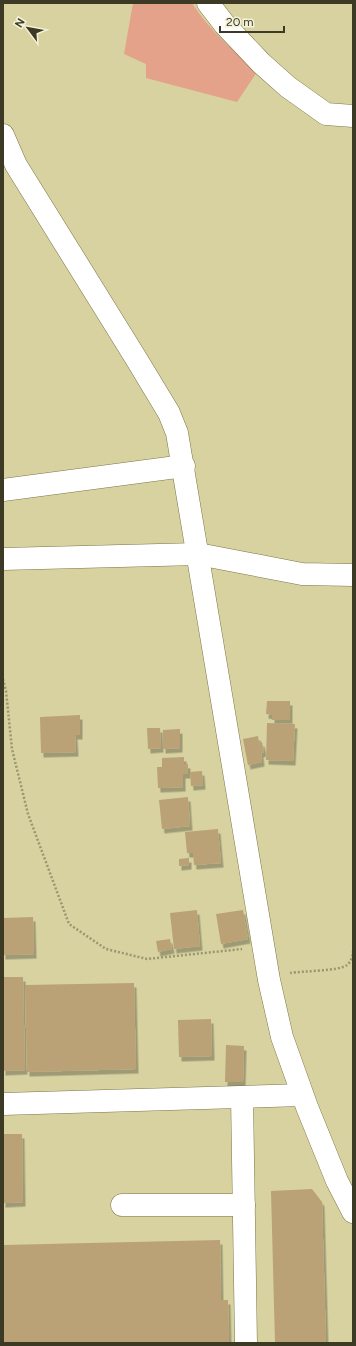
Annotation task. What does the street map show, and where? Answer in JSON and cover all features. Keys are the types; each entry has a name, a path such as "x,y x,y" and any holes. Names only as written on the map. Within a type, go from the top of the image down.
{"street":[{"path":"208,3 230,30 260,62 288,87 326,114 353,116"},
{"path":"3,134 16,165 169,413 177,433 184,466 269,980 282,1037 302,1095 337,1181 353,1212"},
{"path":"3,490 184,466"},
{"path":"3,559 198,554 302,574 353,574"},
{"path":"3,1104 302,1095"},
{"path":"242,1097 246,1343"},
{"path":"122,1205 244,1205"}],"path":[{"path":"3,679 6,691 12,749 28,814 69,924 106,950 147,959 263,947"},
{"path":"269,980 284,974 301,971 337,969 347,965 352,957 353,951"}],"shaded area":[{"path":"133,3 192,3 214,31 257,72 237,102 146,78 146,64 124,54"}],"building":[{"path":"267,701 290,701 290,720 272,720 272,715 266,714"},
{"path":"80,715 80,735 75,735 76,752 41,753 40,717"},
{"path":"267,723 295,724 293,761 266,760"},
{"path":"147,728 160,728 161,748 148,749"},
{"path":"180,729 180,748 163,749 163,730"},
{"path":"258,736 259,743 262,742 264,752 261,753 262,762 248,765 243,739"},
{"path":"184,757 184,764 188,764 188,774 183,774 183,787 158,788 157,767 162,767 162,758"},
{"path":"202,771 203,785 191,786 190,772"},
{"path":"188,797 190,826 162,829 159,800"},
{"path":"218,829 221,863 194,865 193,853 187,853 185,832"},
{"path":"189,858 189,865 179,866 179,859"},
{"path":"197,910 200,946 174,949 170,913"},
{"path":"243,910 248,939 221,944 216,914"},
{"path":"33,917 34,954 3,955 3,918"},
{"path":"170,939 172,949 158,952 156,941"},
{"path":"3,977 23,977 25,1070 3,1071"},
{"path":"134,983 136,1069 27,1072 25,985"},
{"path":"211,1019 212,1056 179,1057 178,1020"},
{"path":"226,1045 244,1046 243,1082 225,1082"},
{"path":"3,1134 22,1134 23,1202 3,1203"},
{"path":"312,1189 322,1202 326,1343 275,1343 271,1191"},
{"path":"220,1240 221,1300 228,1300 229,1343 3,1343 3,1245"}]}
